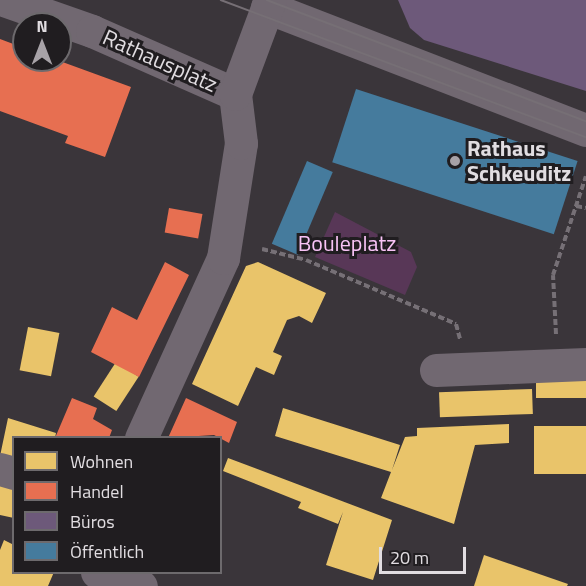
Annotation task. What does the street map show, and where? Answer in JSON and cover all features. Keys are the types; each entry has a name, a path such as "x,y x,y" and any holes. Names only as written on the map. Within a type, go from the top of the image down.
{"street":[{"name":"Rathausplatz","path":"4,0 92,31 235,94 268,4"},
{"path":"268,4 586,130"},
{"path":"142,436 223,258 241,143 235,94"},
{"path":"449,370 572,365"},
{"path":"100,574 141,586"}],"path":[{"path":"572,365 553,275 586,176"},
{"path":"576,206 586,208"},
{"path":"262,249 306,260 456,324 449,370"}],"green space":[{"name":"Bouleplatz","path":"335,212 411,252 417,267 405,295 315,257"}],"building: Wohnen":[{"path":"258,262 326,293 312,323 299,316 287,320 273,352 282,356 274,375 256,367 238,406 192,384 246,266"},
{"path":"28,327 59,333 51,376 20,370"},
{"path":"116,362 139,377 116,411 94,396"},
{"path":"536,375 586,375 586,398 536,398"},
{"path":"532,389 533,414 440,417 439,392"},
{"path":"283,408 400,445 392,470 405,437 417,436 417,428 509,424 509,443 475,445 454,524 381,498 391,472 275,436"},
{"path":"8,418 56,433 55,436 12,436 12,459 0,456"},
{"path":"534,426 586,426 586,474 534,474"},
{"path":"228,458 392,520 373,580 326,565 343,512 338,524 298,508 301,502 223,471"},
{"path":"0,481 12,484 12,518 0,515"},
{"path":"4,540 12,544 12,574 53,574 48,586 0,586 0,550"},
{"path":"484,555 568,584 567,586 474,586"}],"building: Handel":[{"path":"0,39 12,44 12,72 72,72 72,65 131,87 105,157 65,143 68,136 0,111"},
{"path":"169,208 202,214 198,239 165,233"},
{"path":"165,262 189,275 139,377 91,352 112,307 137,320"},
{"path":"72,398 97,408 93,419 112,430 110,436 56,436"},
{"path":"186,398 237,422 229,443 222,439 222,436 214,435 169,436"}],"building: Büros":[{"path":"398,0 586,0 586,91 424,40 410,28"}],"building: Öffentlich":[{"name":"Rathaus Schkeuditz","path":"356,89 578,161 554,234 332,162"},
{"path":"307,161 333,172 298,255 272,244"}],"tram line":[{"path":"221,0 586,137"},
{"path":"267,0 586,121"}],"place":[{"name":"Rathaus Schkeuditz","path":"455,161"}]}
